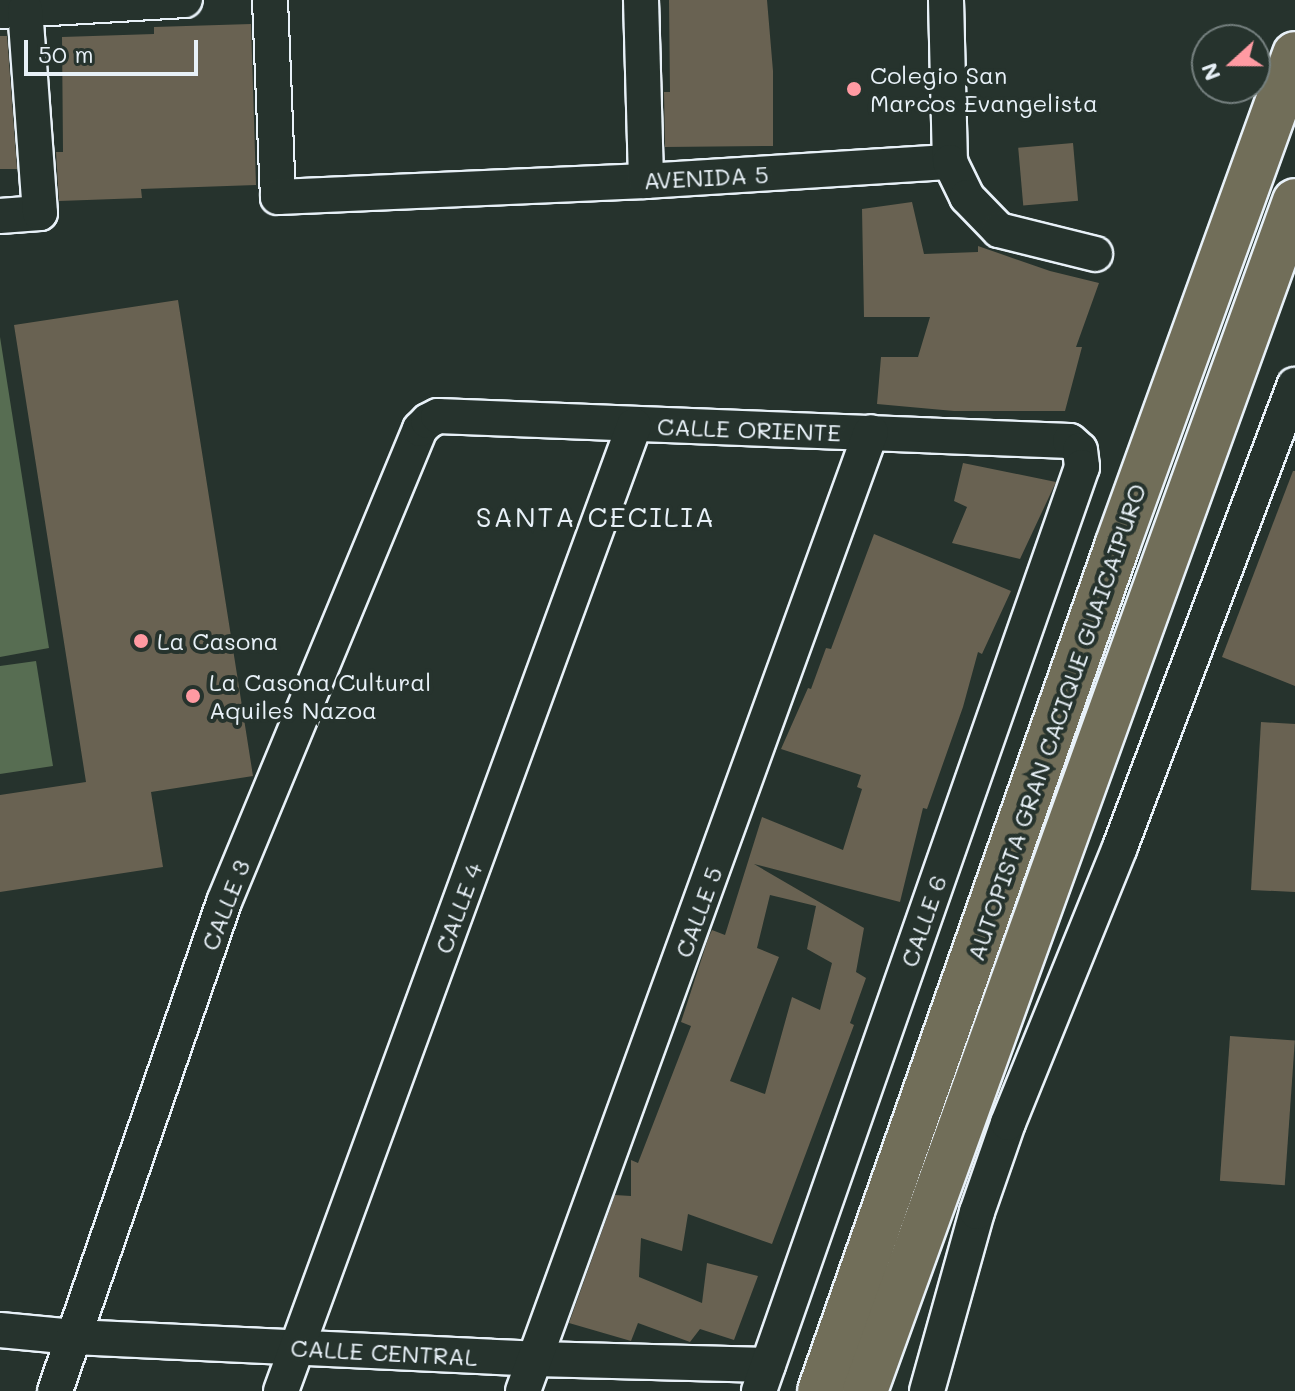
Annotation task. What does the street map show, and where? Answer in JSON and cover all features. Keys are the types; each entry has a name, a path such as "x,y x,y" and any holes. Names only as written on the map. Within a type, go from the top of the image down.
{"highway":[{"name":"AUTOPISTA GRAN CACIQUE GUAICAIPURO","path":"820,1391 1107,576 1295,54"},
{"name":"AUTOPISTA GRAN CACIQUE GUAICAIPURO","path":"865,1391 1295,201"}],"street":[{"path":"0,216 40,213 12,11 164,0"},
{"name":"AVENIDA 5","path":"270,0 278,197 646,181 950,162"},
{"path":"641,0 646,181"},
{"path":"946,0 950,162 967,197 999,230 1095,254"},
{"path":"927,1391 977,1212 1008,1123 1120,847 1295,385"},
{"name":"CALLE ORIENTE","path":"420,429 438,416 1070,441 1080,450"},
{"name":"CALLE 4","path":"281,1391 634,426"},
{"name":"CALLE 3","path":"55,1391 224,902 420,429"},
{"name":"CALLE 5","path":"523,1391 871,432"},
{"name":"CALLE 6","path":"763,1378 1082,467 1080,450"},
{"name":"CALLE CENTRAL","path":"0,1330 74,1337 536,1359 763,1378"}],"green space":[{"path":"0,337 49,648 0,657"},
{"path":"36,661 53,766 0,774 0,666"}],"building":[{"path":"669,0 767,0 773,71 773,146 665,147 664,92 670,92"},
{"path":"251,24 256,185 141,189 142,198 59,201 56,152 63,152 62,37 154,34 154,27"},
{"path":"0,36 7,36 17,169 0,169"},
{"path":"1073,143 1078,201 1023,206 1018,148"},
{"path":"912,202 924,254 978,252 978,246 1050,271 1099,283 1076,347 1082,347 1065,411 954,411 877,404 881,357 918,357 930,317 864,317 862,209"},
{"path":"178,300 253,776 151,792 163,867 0,892 0,795 86,782 14,325"},
{"path":"963,463 1056,482 1020,559 952,543 967,507 954,501"},
{"path":"1295,471 1295,686 1222,657"},
{"path":"874,534 1011,591 982,654 978,652 963,707 927,809 923,808 900,902 754,864 864,928 856,972 866,978 850,1023 854,1025 772,1244 688,1214 682,1251 641,1238 639,1277 702,1303 707,1263 758,1276 734,1340 700,1329 690,1342 638,1323 631,1341 569,1323 615,1195 631,1196 631,1160 638,1163 691,1026 681,1022 708,939 712,930 725,935 762,817 843,850 862,789 857,787 861,775 781,749 808,688 811,689 826,648 831,649","holes":["770,895 816,906 807,949 832,963 820,1010 792,997 765,1094 730,1081 779,957 757,948"]},
{"path":"1261,722 1295,724 1295,892 1251,890"},
{"path":"1230,1036 1295,1041 1285,1185 1220,1181"}],"place":[{"name":"Colegio San Marcos Evangelista","path":"854,89"},
{"name":"La Casona","path":"141,641"},
{"name":"La Casona Cultural Aquiles Nazoa","path":"193,696"}],"district":[{"name":"SANTA CECILIA","path":"596,516"}]}
